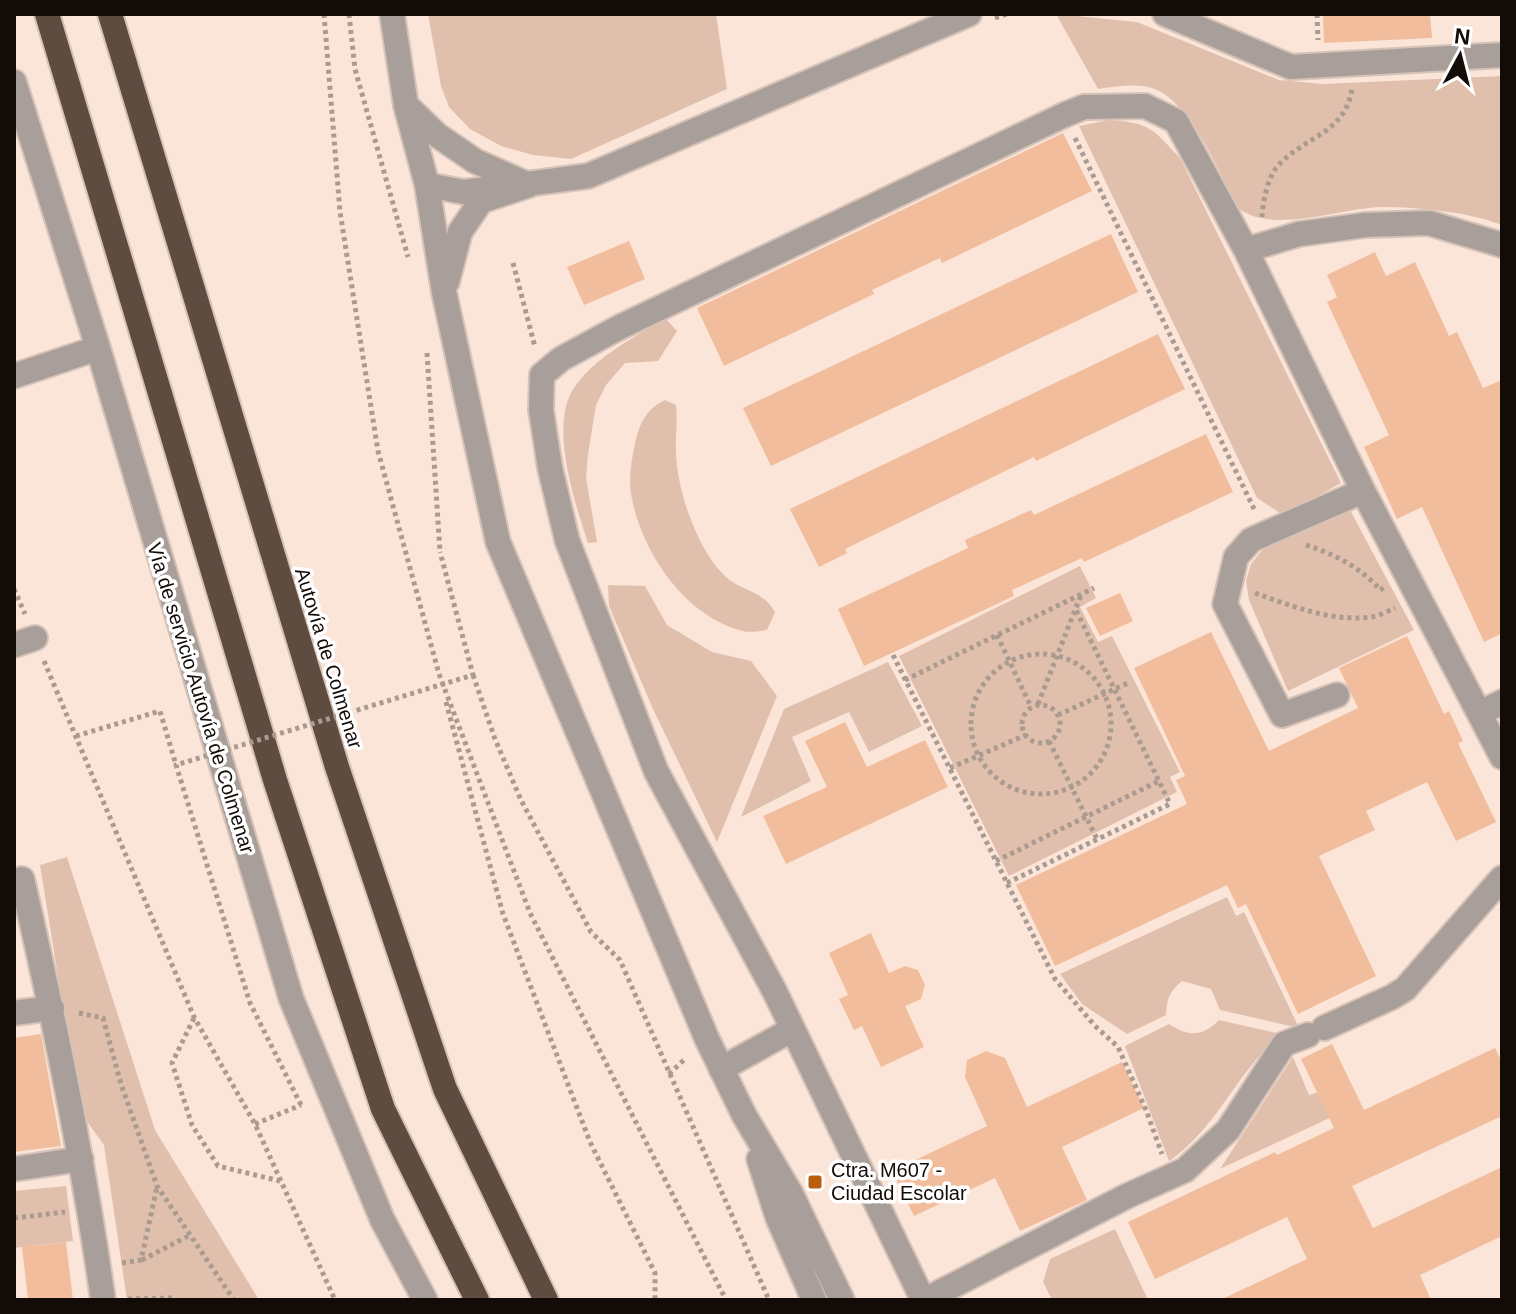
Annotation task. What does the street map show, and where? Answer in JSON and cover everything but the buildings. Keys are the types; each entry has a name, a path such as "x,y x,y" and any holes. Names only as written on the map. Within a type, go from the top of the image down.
{"highway":[{"path":"47,14 275,780 383,1109 477,1300"},
{"name":"Autovía de Colmenar","path":"111,17 337,767 445,1089 546,1300"}],"street":[{"path":"392,14 406,106 427,185 444,292 498,542 721,1069 744,1115 791,1194 842,1300"},
{"path":"427,185 464,192 588,176 969,14"},
{"path":"1165,14 1291,67 1502,55"},
{"name":"Vía de servicio Autovía de Colmenar","path":"14,82 98,348 291,998 382,1219 425,1300"},
{"path":"406,106 437,135 475,161 529,185"},
{"path":"1502,757 1491,707 1405,575 1246,250 1176,121 1145,106 1084,107 1064,115 618,328 561,359 542,375 541,410 550,468 567,540 656,771 793,1029 924,1300 1127,1196 1185,1170 1228,1130 1284,1044 1405,989 1502,878"},
{"path":"444,292 460,232 481,201 529,185"},
{"path":"1246,250 1299,234 1365,225 1429,223 1502,245"},
{"path":"14,376 98,348"},
{"path":"1337,695 1282,715 1225,604 1236,557 1251,540 1363,491"},
{"path":"22,879 52,1008 81,1159 103,1300"},
{"path":"14,1013 52,1008"},
{"path":"721,1069 793,1029"},
{"path":"744,1115 778,1218 814,1300"},
{"path":"14,1169 81,1159"}],"path":[{"path":"324,14 340,212 378,451 503,914 590,1142 655,1273 655,1300"},
{"path":"349,14 355,69 413,270"},
{"path":"1261,220 1275,170 1295,151 1335,124 1350,106"},
{"path":"1064,115 1256,512 1299,543 1326,552 1368,576 1380,590 1405,575"},
{"path":"513,263 542,375"},
{"path":"451,323 425,327 440,552 473,675 495,739 521,800 591,932 620,960 769,1300"},
{"path":"1229,584 1299,611 1346,616 1373,617 1418,597"},
{"path":"905,680 1094,588"},
{"path":"14,589 24,642 76,736 194,1017 255,1124 335,1300"},
{"path":"1058,715 1058,733 1049,741 1032,741 1026,735 1022,720 1035,706 1082,594"},
{"path":"1007,883 1170,804 1076,610"},
{"path":"997,635 1035,706"},
{"path":"1031,654 1059,655 1084,667 1104,693 1111,711 1111,735 1103,758 1088,777 1071,787 1038,795 1009,787 986,768 979,756 972,741 971,711 983,683 1009,661 1031,654"},
{"path":"893,655 1055,979 1095,1026 1118,1047 1167,1168"},
{"path":"439,674 530,913 726,1300"},
{"path":"176,765 473,675"},
{"path":"1058,715 1130,682"},
{"path":"1035,706 1046,705 1058,715"},
{"path":"76,736 160,711 250,1003 301,1105 255,1124"},
{"path":"950,768 1026,735"},
{"path":"1049,741 1097,839"},
{"path":"996,861 1159,781"},
{"path":"52,1008 103,1018 121,1084 157,1186 234,1300"},
{"path":"194,1017 172,1063 192,1125 218,1166 280,1181"},
{"path":"141,1260 157,1186"},
{"path":"14,1218 89,1209"},
{"path":"99,1267 141,1260 190,1235"},
{"path":"115,1300 173,1300"}],"shaded area":[{"path":"428,14 716,14 727,89 571,159 533,155 501,146 470,129 449,107 441,86"},
{"path":"1056,14 1137,22 1279,80 1323,84 1502,76 1502,225 1459,214 1411,208 1366,208 1275,220 1244,212 1233,201 1202,139 1174,102 1152,88 1125,86 1098,89"},
{"path":"1109,120 1142,125 1163,140 1180,158 1341,483 1283,515 1257,498 1079,126"},
{"path":"665,318 677,331 658,361 625,363 606,385 596,405 586,478 597,542 588,543 567,467 563,426 566,407 572,391 591,368"},
{"path":"665,400 676,405 677,468 684,500 697,534 722,573 735,584 763,598 775,612 767,630 743,631 722,624 703,612 670,580 646,541 632,499 631,464 641,424 653,408"},
{"path":"1350,510 1414,630 1288,691 1249,600 1246,581 1251,564 1264,548"},
{"path":"1080,566 1096,598 1080,607 1098,642 1112,636 1180,772 1170,777 1177,792 1009,876 899,656"},
{"path":"608,585 645,586 667,625 712,652 751,661 777,696 717,842 653,709 609,606"},
{"path":"888,662 922,726 869,752 849,712 792,737 811,781 741,817 784,709"},
{"path":"67,857 155,1130 259,1300 127,1300 104,1145 80,1112 40,865"},
{"path":"1227,897 1236,916 1244,912 1299,1028 1220,1010 1211,989 1182,981 1170,996 1166,1015 1127,1034 1082,1004 1060,974"},
{"path":"1219,1020 1281,1034 1255,1061 1194,1140 1169,1161 1125,1046 1169,1024 1195,1033 1207,1030"},
{"path":"1293,1057 1309,1095 1322,1091 1334,1116 1220,1169"},
{"path":"66,1186 73,1241 14,1248 14,1191"},
{"path":"1115,1229 1148,1300 1052,1300 1043,1282 1050,1259"}],"place":[{"name":"Ctra. M607 - Ciudad Escolar","path":"815,1182"}]}
